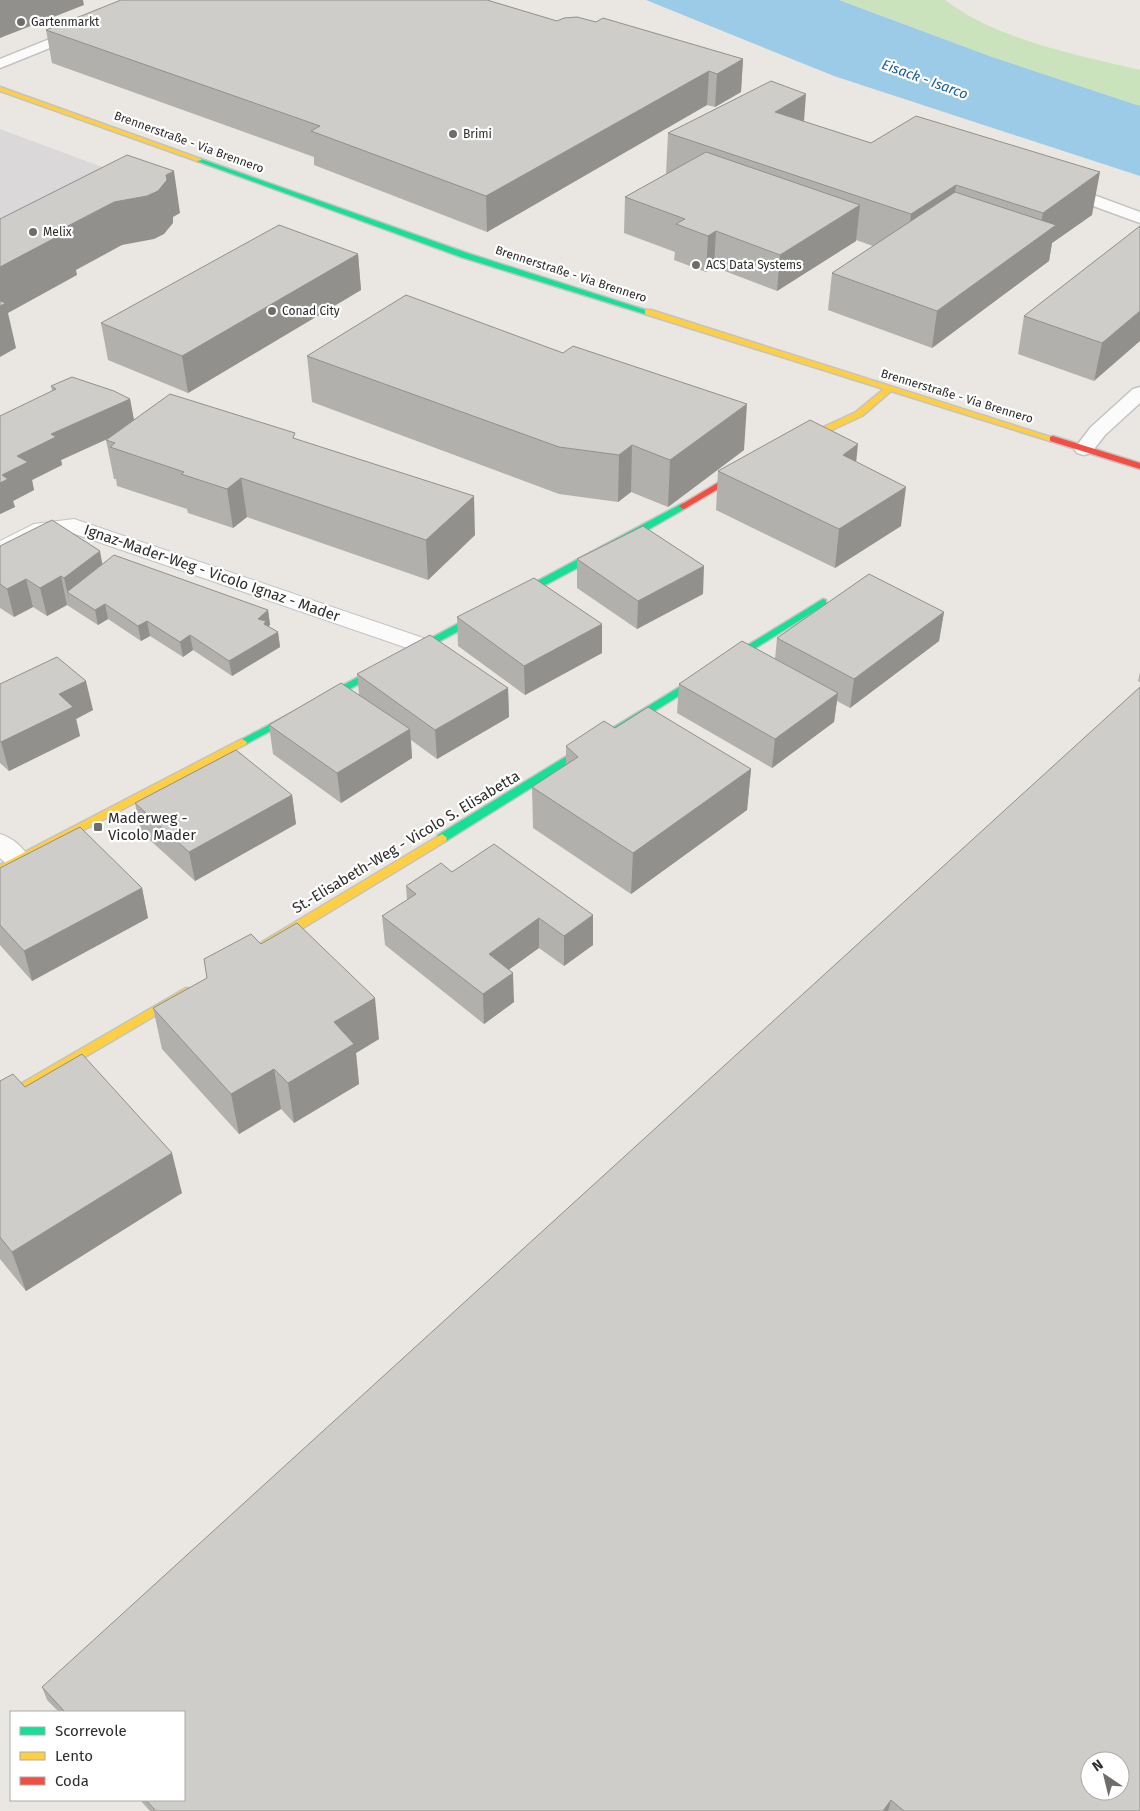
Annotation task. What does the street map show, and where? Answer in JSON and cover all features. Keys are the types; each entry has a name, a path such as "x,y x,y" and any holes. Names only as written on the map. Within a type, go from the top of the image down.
{"street":[{"name":"Brennerstraße - Via Brennero","path":"0,89 464,255 888,389 1140,466"},
{"path":"781,450 859,414 888,389"},
{"path":"6,858 424,646 627,538 755,463"},
{"name":"Ignaz-Mader-Weg - Vicolo Ignaz - Mader","path":"0,550 42,529 74,526 424,646"},
{"name":"St.-Elisabeth-Weg - Vicolo S. Elisabetta","path":"253,952 397,867 823,602"},
{"path":"0,1102 194,987"}],"lane":[{"path":"0,64 99,23"},
{"path":"1046,183 1140,218"},
{"path":"1084,449 1098,431 1140,393"}],"shaded area":[{"name":"Melix","path":"0,129 153,186 0,267"}],"green space":[{"path":"839,0 945,0 966,14 1013,36 1064,52 1140,70 1140,106 992,57"}],"water":[{"name":"Eisack - Isarco","path":"646,0 839,0 992,57 1140,106 1140,176 834,76"}],"building":[{"name":"Brimi","path":"121,0 487,0 557,21 564,18 577,17 596,22 603,18 743,59 717,74 709,71 486,196 311,131 320,126 46,30"},
{"path":"771,81 806,94 775,112 871,143 916,116 1100,172 1043,213 956,185 911,214 668,133"},
{"path":"706,152 860,205 780,255 716,231 708,236 676,224 685,219 625,197"},
{"path":"127,155 174,171 166,175 167,180 158,191 147,196 114,202 62,229 68,231 0,267 0,219"},
{"path":"955,192 1056,225 937,311 832,273"},
{"path":"279,225 358,254 182,356 101,323"},
{"path":"1140,226 1140,311 1102,343 1024,316"},
{"path":"406,295 563,353 573,346 747,404 670,460 632,445 619,455 559,447 307,356"},
{"path":"72,377 114,391 130,399 51,434 56,437 17,456 28,462 2,475 8,479 0,483 0,416 56,389 51,386"},
{"path":"170,394 295,433 293,438 474,496 426,540 241,478 227,489 110,447 115,443 106,440"},
{"path":"810,420 858,444 843,455 906,487 839,529 718,471"},
{"path":"52,520 100,551 64,578 61,576 40,588 26,579 7,589 0,584 0,546"},
{"path":"643,526 704,566 638,601 577,559"},
{"path":"114,555 268,610 258,619 266,621 264,624 278,632 229,661 190,635 180,642 147,621 138,626 105,604 95,610 67,592"},
{"path":"869,574 944,612 854,679 777,638"},
{"path":"534,578 602,624 524,666 457,617"},
{"path":"430,635 508,688 435,730 357,674"},
{"path":"742,641 838,693 775,739 679,684"},
{"path":"57,657 86,681 59,694 73,707 1,742 0,684"},
{"path":"341,683 410,729 337,773 269,725"},
{"path":"1140,687 1140,1811 904,1811 891,1800 883,1811 156,1811 147,1801 185,1801 185,1711 64,1711 42,1687"},
{"path":"648,707 751,769 633,853 532,787 578,757 566,746 604,721 615,728"},
{"path":"236,750 292,795 189,852 135,803"},
{"path":"80,827 142,888 24,951 0,925 0,868"},
{"path":"494,844 593,915 564,936 539,918 489,954 513,973 483,994 382,916 416,894 406,886 441,863 452,872"},
{"path":"297,923 375,998 334,1022 354,1044 288,1083 274,1069 231,1094 153,1008 207,978 204,959 251,934 261,944"},
{"path":"82,1054 172,1153 12,1252 0,1237 0,1081 13,1074 25,1087"}],"traffic: fast":[{"path":"199,160 464,255 648,312"},
{"path":"242,742 627,538 683,506"},
{"path":"442,838 823,602"}],"traffic: slow":[{"path":"0,89 199,160"},
{"path":"648,312 1053,439"},
{"path":"794,444 859,414 888,389"},
{"path":"0,870 242,742"},
{"path":"266,945 442,838"},
{"path":"0,1102 186,992"}],"traffic: jam":[{"path":"1053,439 1140,466"},
{"path":"683,506 749,467"}],"place":[{"name":"Gartenmarkt","path":"21,22"},
{"name":"Brimi","path":"453,134"},
{"name":"Melix","path":"33,232"},
{"name":"ACS Data Systems","path":"696,265"},
{"name":"Conad City","path":"272,311"},
{"name":"Maderweg - Vicolo Mader","path":"98,827"}]}
